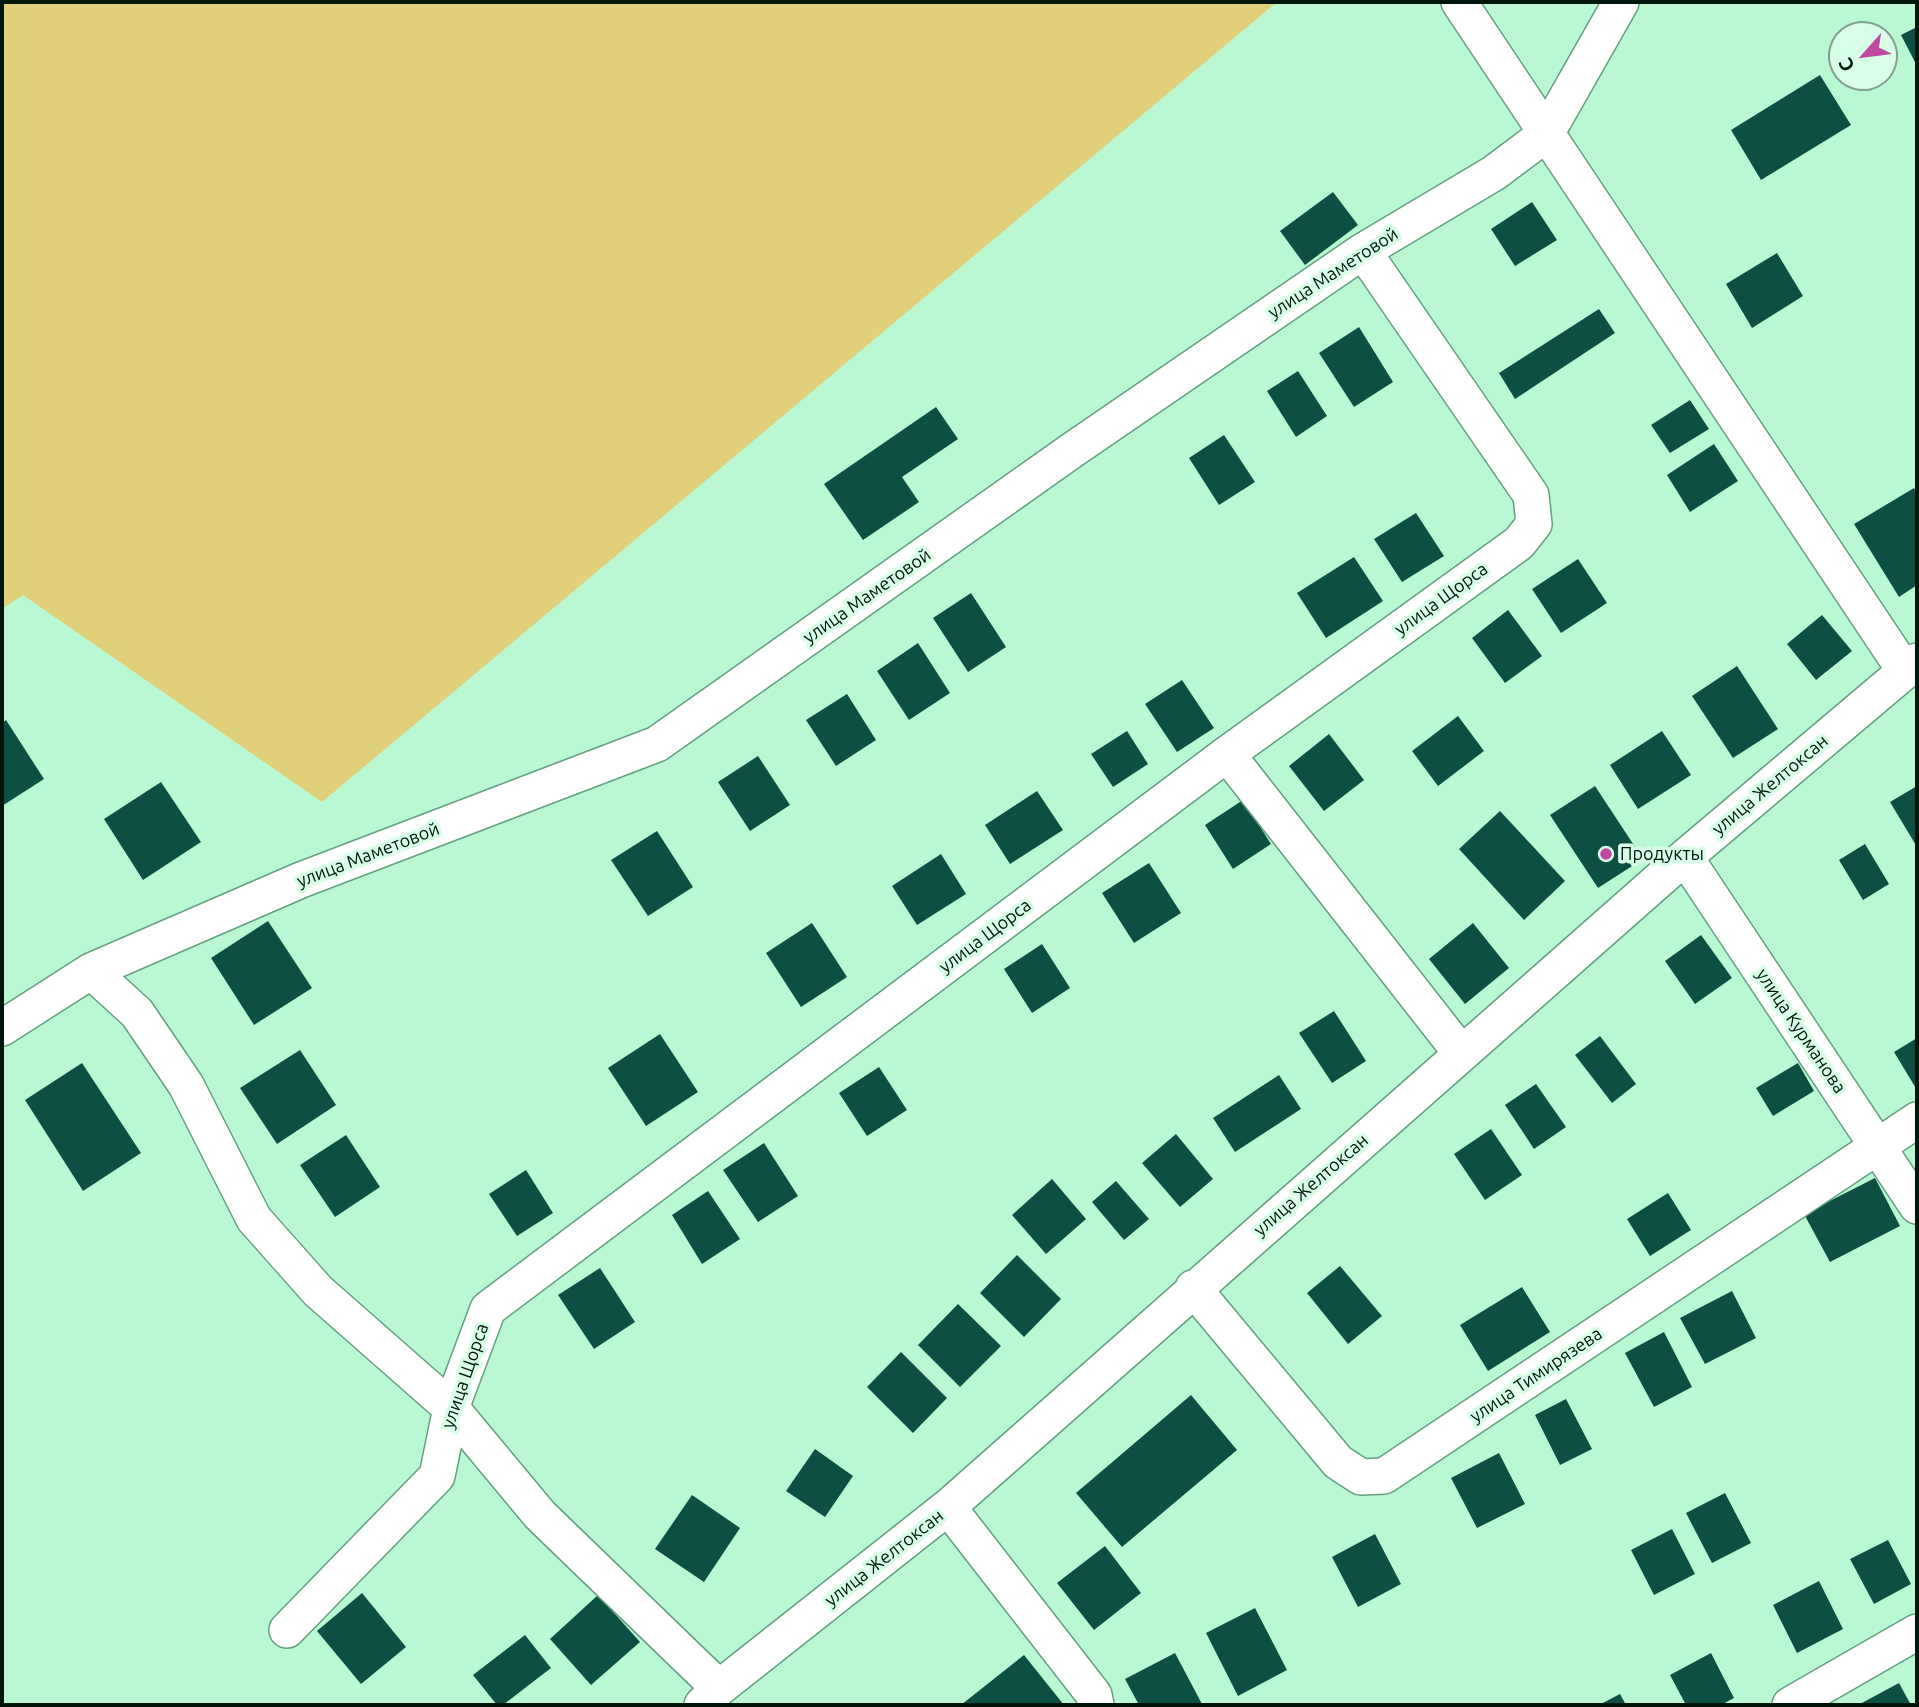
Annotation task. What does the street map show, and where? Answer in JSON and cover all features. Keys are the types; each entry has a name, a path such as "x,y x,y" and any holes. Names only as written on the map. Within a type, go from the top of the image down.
{"street":[{"path":"1459,2 1546,134 1911,666"},
{"name":"улица Маметовой","path":"2,1028 91,971 301,880 657,744 1071,452 1363,251 1494,173 1546,134 1621,2"},
{"name":"улица Щорса","path":"287,1630 437,1476 451,1408 488,1309 1227,754 1519,543 1534,524 1531,495 1363,251"},
{"name":"улица Желтоксан","path":"710,1696 948,1507 1193,1288 1685,857 1911,666"},
{"path":"1227,754 1461,1053"},
{"name":"улица Курманова","path":"1685,857 1917,1206"},
{"path":"91,971 137,1013 186,1084 254,1219 318,1291 451,1408 540,1515 710,1696"},
{"name":"улица Тимирязева","path":"1193,1288 1338,1462 1362,1477 1384,1476 1917,1120"},
{"path":"948,1507 1094,1695 1096,1705"},
{"path":"1790,1705 1917,1632"}],"shaded area":[{"path":"2,2 1277,2 322,802 23,595 2,609"}],"building":[{"path":"1917,27 1917,66 1901,35"},
{"path":"1820,75 1851,125 1761,180 1731,130"},
{"path":"1333,192 1358,225 1305,265 1280,231"},
{"path":"1532,202 1557,240 1515,266 1491,229"},
{"path":"1777,253 1803,296 1752,328 1726,284"},
{"path":"1599,309 1615,333 1515,399 1499,373"},
{"path":"1359,327 1393,382 1354,407 1319,353"},
{"path":"1298,371 1327,416 1296,437 1267,391"},
{"path":"1690,400 1709,429 1670,453 1651,425"},
{"path":"936,407 958,439 902,477 919,502 863,540 824,484"},
{"path":"1224,435 1255,482 1219,505 1189,458"},
{"path":"1714,444 1738,481 1690,512 1667,475"},
{"path":"1914,488 1917,494 1917,585 1899,597 1854,524"},
{"path":"1416,513 1444,556 1402,582 1374,539"},
{"path":"1354,557 1383,601 1326,638 1297,593"},
{"path":"1578,559 1607,603 1561,633 1532,589"},
{"path":"971,593 1006,647 968,672 933,618"},
{"path":"1508,610 1542,656 1505,683 1472,638"},
{"path":"1822,615 1852,651 1816,680 1787,644"},
{"path":"918,643 950,693 909,720 877,671"},
{"path":"1737,666 1778,729 1733,758 1692,696"},
{"path":"1182,680 1214,728 1177,752 1145,704"},
{"path":"847,694 876,740 836,766 806,720"},
{"path":"1458,716 1484,751 1438,786 1412,751"},
{"path":"6,720 44,779 2,806 2,723"},
{"path":"1127,731 1148,764 1113,787 1091,754"},
{"path":"1662,731 1691,775 1638,809 1610,765"},
{"path":"1329,734 1364,780 1324,811 1289,766"},
{"path":"758,756 790,805 750,831 718,782"},
{"path":"161,782 201,842 143,880 104,819"},
{"path":"1595,786 1643,859 1598,888 1550,815"},
{"path":"1917,786 1917,847 1890,802"},
{"path":"1037,791 1063,830 1010,864 985,825"},
{"path":"1243,800 1271,844 1233,869 1205,825"},
{"path":"1500,811 1565,881 1524,920 1459,849"},
{"path":"657,831 693,887 648,916 611,860"},
{"path":"1865,844 1889,884 1863,900 1839,860"},
{"path":"941,854 966,894 917,925 892,886"},
{"path":"1149,863 1181,913 1134,943 1102,893"},
{"path":"268,921 312,988 254,1025 211,958"},
{"path":"812,923 847,977 801,1007 766,953"},
{"path":"1473,923 1509,968 1465,1004 1429,959"},
{"path":"1701,935 1732,978 1695,1004 1665,961"},
{"path":"1042,944 1070,988 1032,1013 1004,969"},
{"path":"1334,1011 1366,1061 1332,1083 1299,1033"},
{"path":"660,1034 698,1092 646,1126 608,1068"},
{"path":"1600,1036 1636,1084 1612,1103 1575,1055"},
{"path":"1917,1038 1917,1090 1894,1052"},
{"path":"300,1050 336,1105 277,1144 240,1088"},
{"path":"82,1063 141,1153 83,1191 25,1100"},
{"path":"1798,1063 1814,1091 1773,1116 1756,1088"},
{"path":"879,1067 907,1110 867,1136 839,1093"},
{"path":"1279,1075 1301,1109 1235,1152 1213,1118"},
{"path":"1536,1084 1566,1127 1534,1149 1505,1105"},
{"path":"1491,1129 1522,1175 1485,1200 1454,1154"},
{"path":"1176,1134 1213,1179 1180,1207 1142,1163"},
{"path":"346,1135 380,1187 335,1217 300,1165"},
{"path":"764,1143 798,1196 758,1222 723,1170"},
{"path":"526,1170 553,1213 517,1236 489,1194"},
{"path":"1875,1178 1900,1226 1830,1262 1804,1214"},
{"path":"1052,1179 1086,1219 1046,1254 1012,1215"},
{"path":"1116,1181 1149,1219 1124,1240 1092,1202"},
{"path":"708,1191 740,1239 702,1264 672,1215"},
{"path":"1668,1193 1691,1230 1650,1256 1627,1219"},
{"path":"1017,1255 1061,1299 1024,1337 980,1293"},
{"path":"1340,1266 1382,1316 1348,1344 1307,1293"},
{"path":"600,1268 635,1322 594,1349 558,1295"},
{"path":"1522,1287 1550,1332 1488,1371 1460,1325"},
{"path":"1732,1291 1756,1338 1705,1364 1680,1318"},
{"path":"958,1304 1001,1346 960,1387 918,1345"},
{"path":"1664,1332 1692,1387 1654,1407 1625,1353"},
{"path":"901,1352 947,1398 913,1433 867,1387"},
{"path":"1191,1395 1237,1450 1122,1547 1076,1493"},
{"path":"1566,1399 1592,1449 1560,1465 1535,1415"},
{"path":"815,1449 853,1476 825,1517 786,1491"},
{"path":"1499,1453 1525,1504 1477,1528 1451,1478"},
{"path":"1725,1493 1751,1543 1712,1563 1686,1513"},
{"path":"692,1495 740,1528 704,1582 655,1549"},
{"path":"1672,1529 1695,1574 1654,1595 1631,1550"},
{"path":"1375,1534 1401,1584 1358,1607 1332,1557"},
{"path":"1888,1540 1911,1584 1874,1604 1850,1559"},
{"path":"1105,1546 1141,1593 1094,1630 1057,1583"},
{"path":"1819,1581 1843,1629 1797,1653 1773,1605"},
{"path":"362,1593 406,1647 361,1684 317,1631"},
{"path":"598,1595 640,1642 591,1685 550,1639"},
{"path":"1255,1608 1287,1670 1238,1696 1206,1633"},
{"path":"525,1635 551,1668 503,1705 497,1705 473,1675"},
{"path":"1175,1653 1202,1704 1139,1705 1125,1679"},
{"path":"1711,1653 1734,1698 1721,1705 1686,1705 1670,1675"},
{"path":"1024,1655 1064,1705 961,1705"},
{"path":"1899,1683 1911,1705 1858,1705"},
{"path":"1620,1694 1626,1705 1599,1705"}],"place":[{"name":"Продукты","path":"1606,854"}]}
